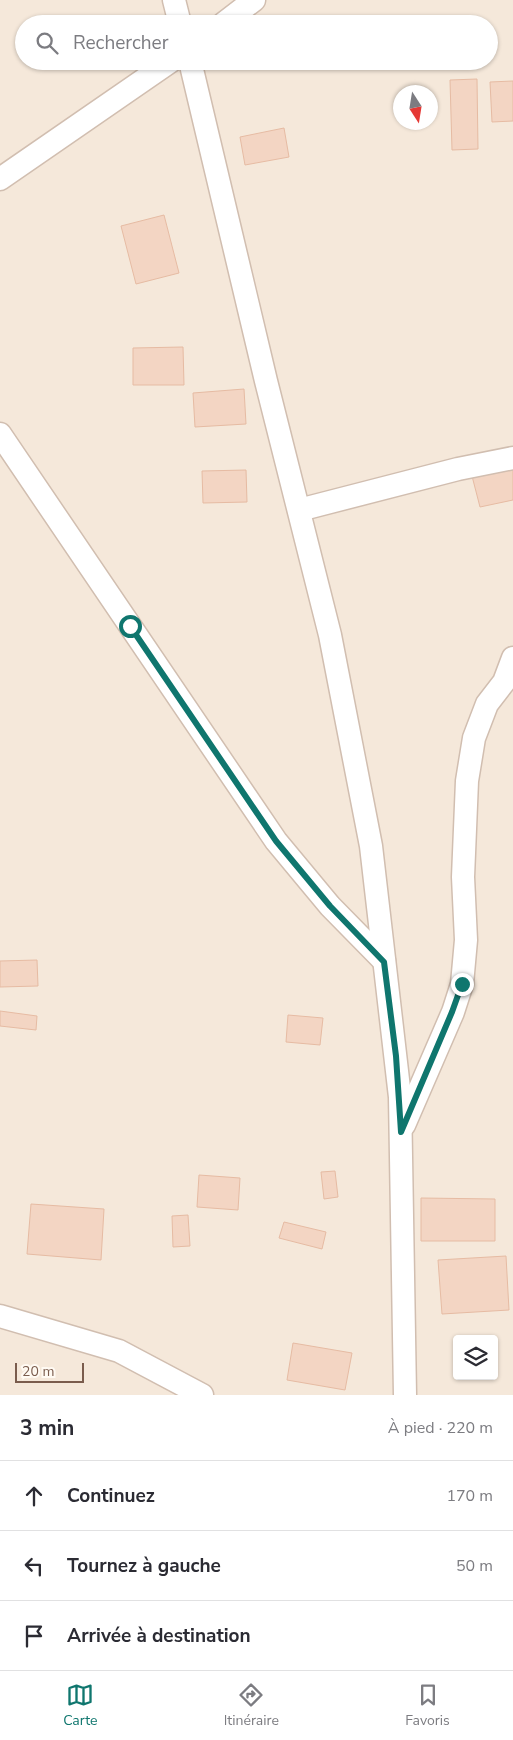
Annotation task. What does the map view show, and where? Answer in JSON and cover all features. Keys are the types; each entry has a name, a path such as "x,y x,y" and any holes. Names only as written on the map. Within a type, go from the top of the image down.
{"street":[{"path":"174,0 178,15"},
{"path":"235,15 254,0"},
{"path":"0,179 158,70"},
{"path":"192,70 266,382 300,510 330,635 371,846 396,1056 401,1132 405,1395"},
{"path":"0,434 276,841 330,906 384,962"},
{"path":"300,510 458,469 513,458"},
{"path":"401,1132 462,984 466,940 463,877 467,782 474,738 487,704 504,682 513,658"},
{"path":"0,1316 119,1351 202,1395"}],"shaded area":[{"path":"0,0 513,0 513,1395 0,1395"}],"building":[{"path":"477,79 478,149 452,150 450,80"},
{"path":"513,81 513,121 492,122 490,82"},
{"path":"284,128 289,157 245,165 240,137"},
{"path":"164,215 179,273 136,284 121,226"},
{"path":"183,347 184,385 133,385 133,348"},
{"path":"244,389 246,424 195,427 193,393"},
{"path":"513,466 513,500 480,507 472,476"},
{"path":"246,470 247,502 203,503 202,471"},
{"path":"37,960 38,986 0,987 0,961"},
{"path":"0,1011 37,1016 36,1030 0,1026"},
{"path":"288,1015 323,1018 320,1045 286,1042"},
{"path":"335,1171 338,1197 324,1199 321,1172"},
{"path":"199,1175 240,1178 238,1210 197,1207"},
{"path":"421,1198 495,1199 495,1241 421,1241"},
{"path":"31,1204 104,1209 101,1260 27,1254"},
{"path":"188,1215 190,1246 173,1247 172,1216"},
{"path":"284,1222 326,1232 322,1249 279,1238"},
{"path":"506,1256 509,1310 442,1314 438,1260"},
{"path":"293,1343 352,1353 345,1390 287,1380"}],"route":[{"path":"130,626 276,841 308,883 384,962 396,1056 401,1132 462,984"}]}
